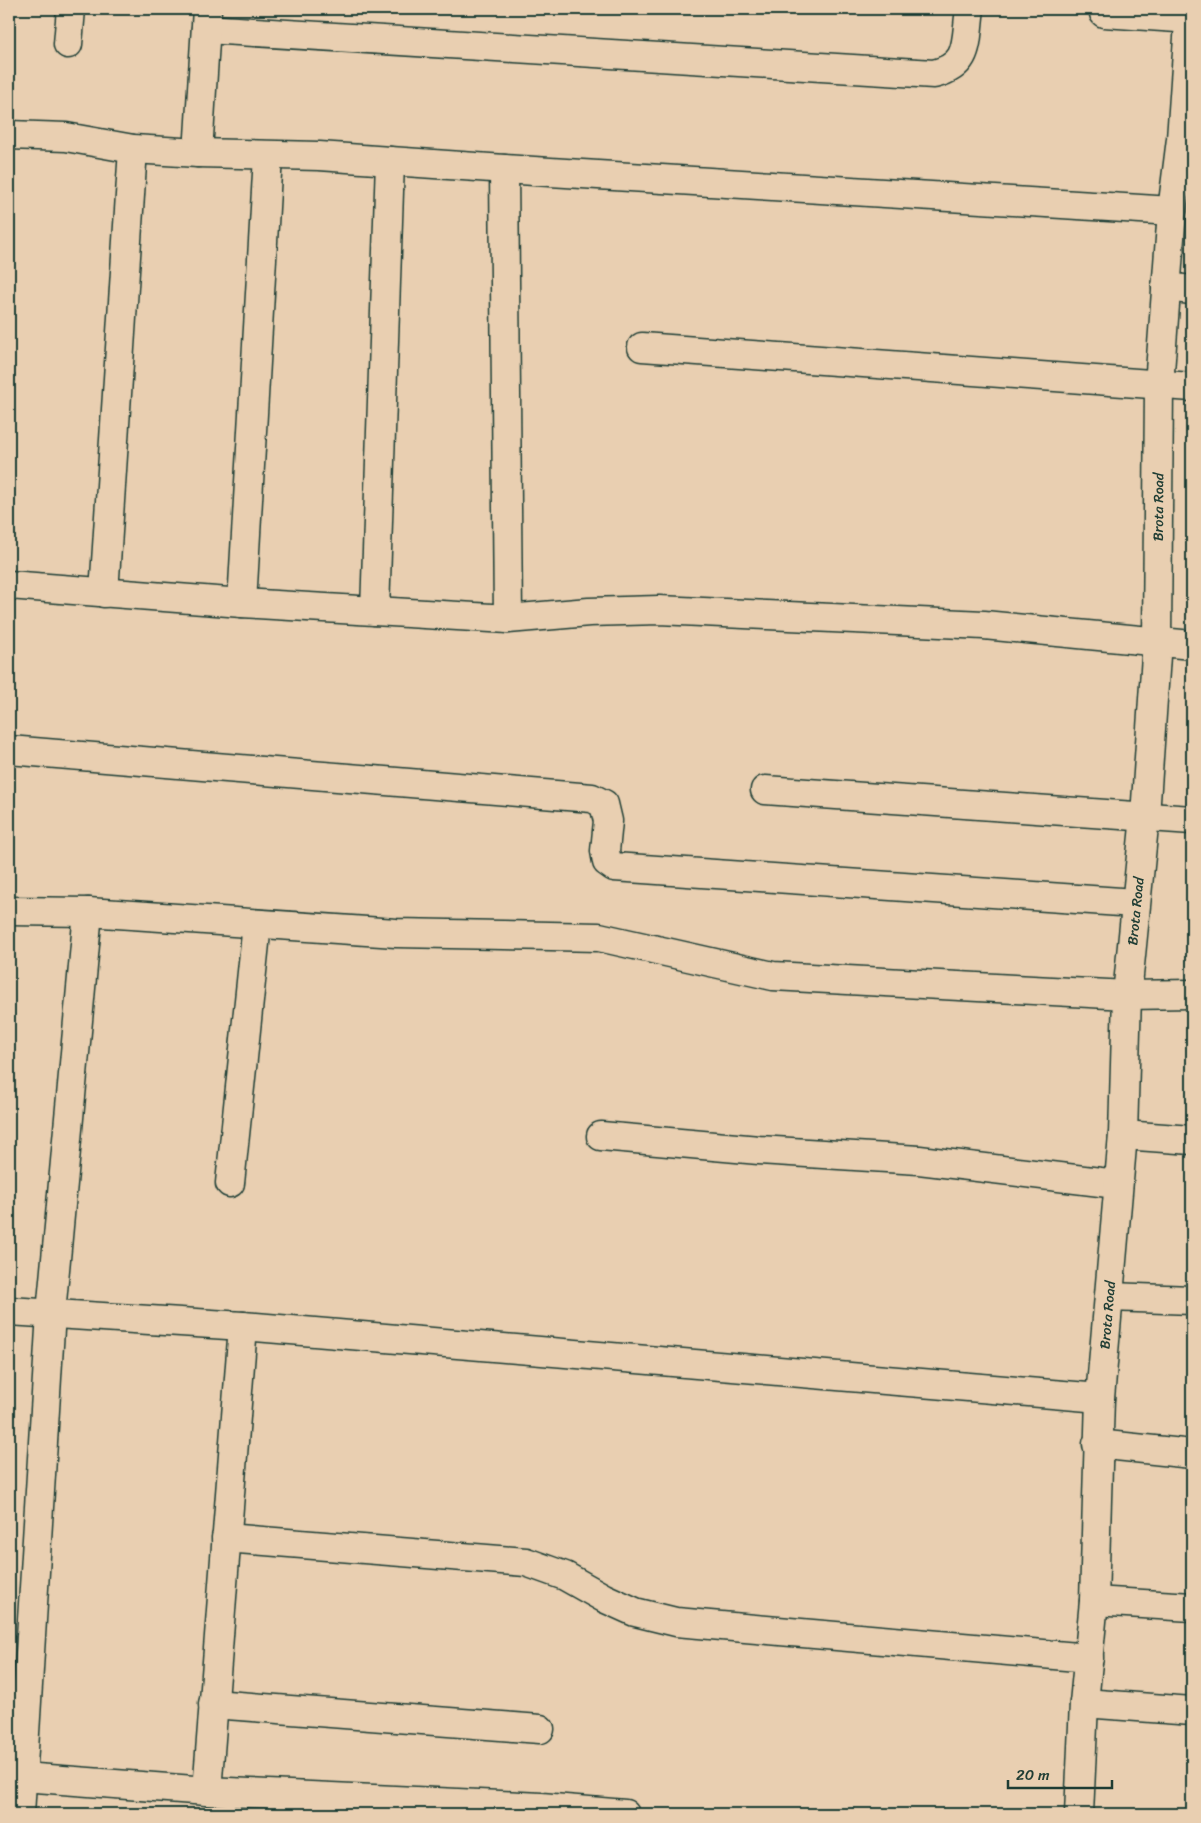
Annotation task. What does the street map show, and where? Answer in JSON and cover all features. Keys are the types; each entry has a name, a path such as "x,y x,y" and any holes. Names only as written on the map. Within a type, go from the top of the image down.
{"street":[{"path":"68,44 71,9"},
{"path":"198,153 206,19 934,74 950,70 958,63 964,50 970,9"},
{"path":"1104,14 1190,15"},
{"name":"Brota Road","path":"1080,1814 1084,1703 1094,1601 1097,1444 1100,1398 1110,1296 1117,1184 1123,1135 1127,995 1145,816 1157,641 1159,385 1179,289 1172,211 1187,139 1190,15"},
{"path":"9,135 66,137 133,149 268,156 319,156 1172,211"},
{"path":"104,593 133,149"},
{"path":"242,604 268,156"},
{"path":"375,611 390,161"},
{"path":"504,169 508,619"},
{"path":"642,347 1192,387"},
{"path":"9,585 242,604 508,619 589,612 659,610 984,625 1192,645"},
{"path":"9,750 592,798 604,804 608,821 604,851 607,862 614,867 1135,902"},
{"path":"765,790 1192,820"},
{"path":"9,911 88,912 396,933 598,937 773,976 1127,995 1192,994"},
{"path":"20,1814 51,1314 88,912"},
{"path":"230,1183 257,924"},
{"path":"1123,1135 1192,1140"},
{"path":"601,1136 759,1150 919,1160 1117,1184"},
{"path":"1110,1296 1192,1300"},
{"path":"9,1311 242,1326 1100,1398"},
{"path":"207,1791 242,1326"},
{"path":"1097,1444 1192,1454"},
{"path":"226,1538 526,1562 566,1576 604,1598 635,1612 676,1622 1089,1658"},
{"path":"1094,1601 1192,1608"},
{"path":"1084,1703 1192,1711"},
{"path":"213,1704 540,1729"},
{"path":"23,1777 207,1791 342,1806 540,1808 625,1814"}]}
